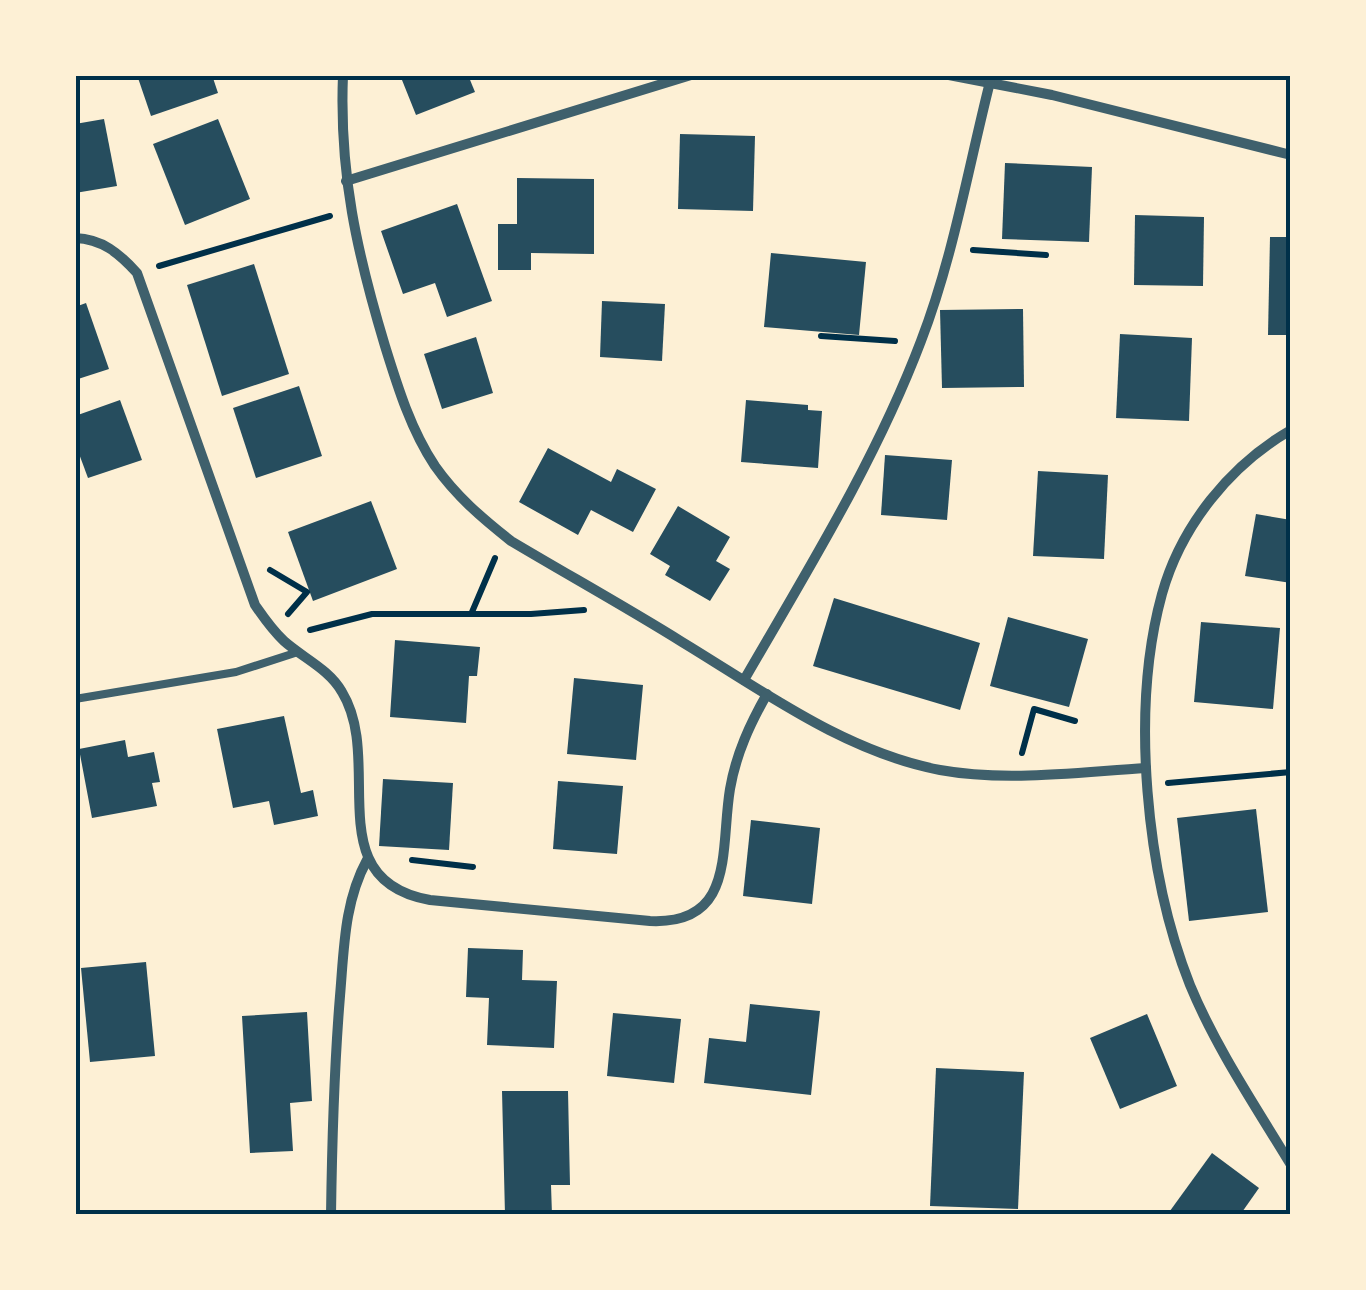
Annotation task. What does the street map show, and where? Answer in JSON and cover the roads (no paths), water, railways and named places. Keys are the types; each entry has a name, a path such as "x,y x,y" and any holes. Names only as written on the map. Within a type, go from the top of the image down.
{"street":[{"path":"343,75 346,182 358,254 408,416 422,446 461,498 504,536 830,730 903,762 944,771 1016,774 1146,768"},
{"path":"346,182 691,75"},
{"path":"949,75 1291,155"},
{"path":"744,680 844,504 921,342 990,82"},
{"path":"75,238 95,240 110,248 136,273 255,605 274,631 341,688 350,707 359,759 362,840 379,877 397,891 430,900 674,922 694,914 708,902 718,883 736,764 742,743 767,694"},
{"path":"1291,430 1252,456 1229,478 1191,530 1175,560 1155,626 1146,768 1151,828 1164,898 1192,988 1238,1078 1291,1164"},
{"path":"331,1215 334,1073 343,965 352,893 368,860"}],"lane":[{"path":"75,699 236,672 298,652"}]}
